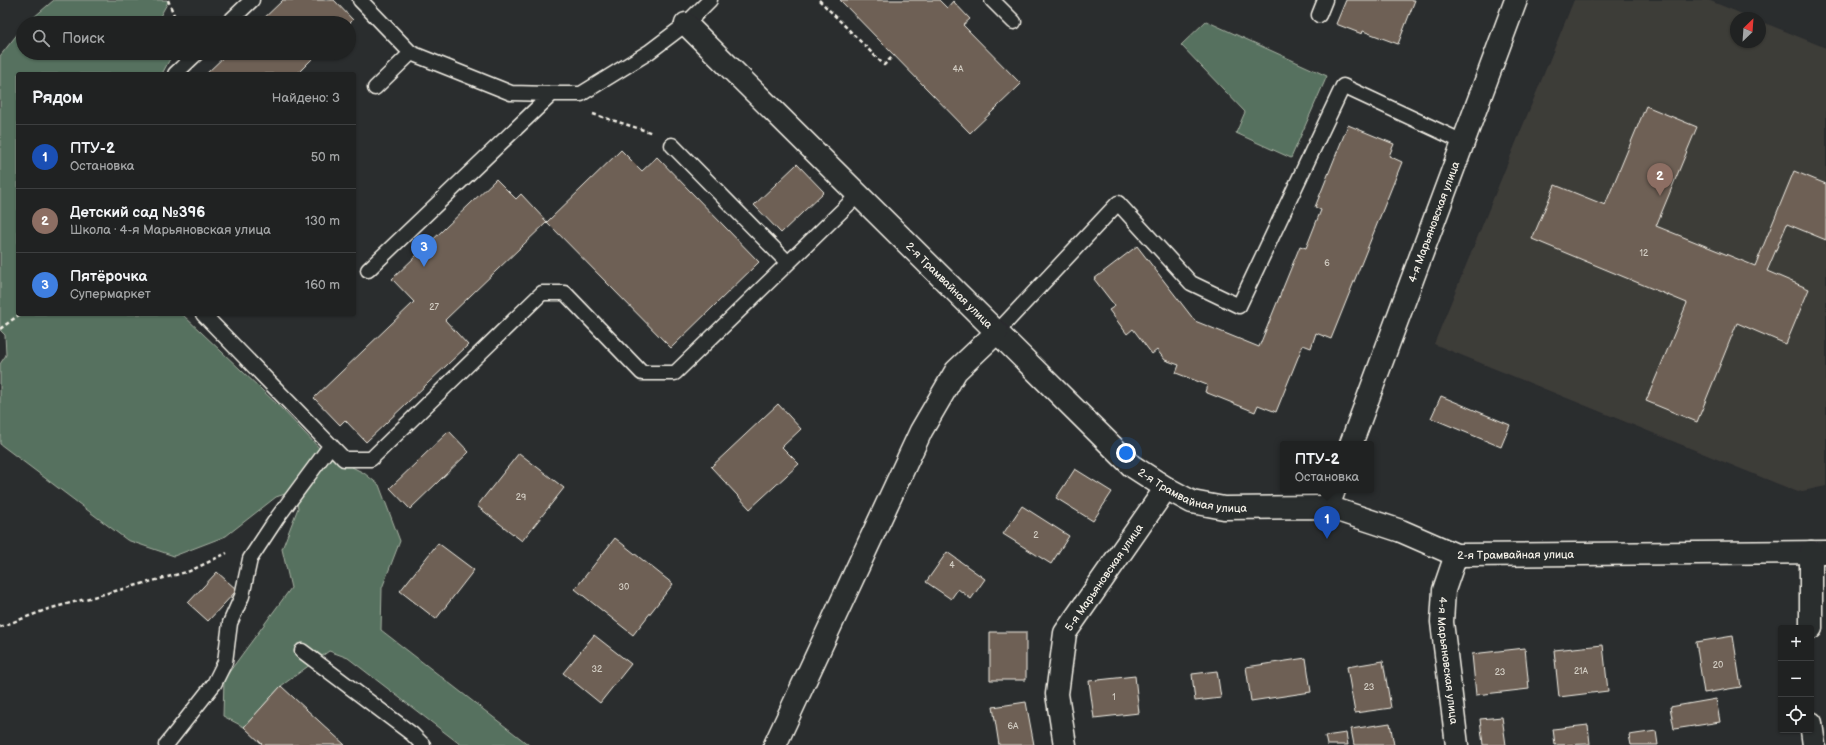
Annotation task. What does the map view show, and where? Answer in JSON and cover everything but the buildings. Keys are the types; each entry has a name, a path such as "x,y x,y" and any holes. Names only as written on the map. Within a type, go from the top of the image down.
{"street":[{"name":"4-я Марьяновская улица","path":"1352,441 1516,0"},
{"name":"2-я Трамвайная улица","path":"686,24 1132,466 1166,488 1192,502 1224,508 1331,498 1456,555 1819,552"},
{"path":"775,745 921,431 956,371 997,332"},
{"name":"5-я Марьяновская улица","path":"1065,745 1057,694 1065,633 1166,488"},
{"path":"1811,625 1819,552"},
{"name":"4-я Марьяновская улица","path":"1456,555 1444,590 1442,622 1457,745"},
{"path":"1812,733 1814,745"}],"lane":[{"path":"235,16 252,0"},
{"path":"360,0 411,53 511,93 552,94 581,94 649,52 686,24 710,0"},
{"path":"992,0 1014,22"},
{"path":"1319,15 1325,0"},
{"path":"375,88 411,53"},
{"path":"177,72 190,60"},
{"path":"997,332 1118,203 1190,283 1239,306 1344,86 1463,142"},
{"path":"368,270 552,94"},
{"path":"672,145 788,263"},
{"path":"205,316 344,459 371,459 542,293 565,293 642,373 675,373 858,195"},
{"path":"166,745 214,684 225,662 230,623 242,596 250,558 277,518 331,445"},
{"path":"302,651 412,734 423,745"}],"path":[{"path":"168,0 174,16"},
{"path":"819,0 884,65 894,55"},
{"path":"589,112 654,133 672,145"},
{"path":"0,329 17,316"},
{"path":"0,627 48,608 190,571 231,551"}],"shaded area":[{"path":"1574,0 1708,0 1737,12 1730,12 1730,48 1766,48 1766,23 1826,48 1826,486 1798,492 1434,344"}],"green space":[{"path":"54,0 167,0 168,2 160,16 35,16"},
{"path":"1206,21 1327,76 1291,158 1236,133 1245,112 1181,45"},
{"path":"16,36 16,60 169,60 163,72 16,72 16,316 184,316 281,408 324,453 364,473 379,485 400,541 382,588 381,630 529,745 461,745 348,658 329,651 281,686 244,727 223,716 224,679 291,588 282,549 298,508 294,491 276,497 226,536 174,556 127,540 0,444 0,364 6,355 5,335 0,330 0,56"}],"place":[{"name":"Детский сад №396","path":"1660,196"},
{"name":"Пятёрочка","path":"424,267"},
{"name":"ПТУ-2","path":"1327,539"}]}
